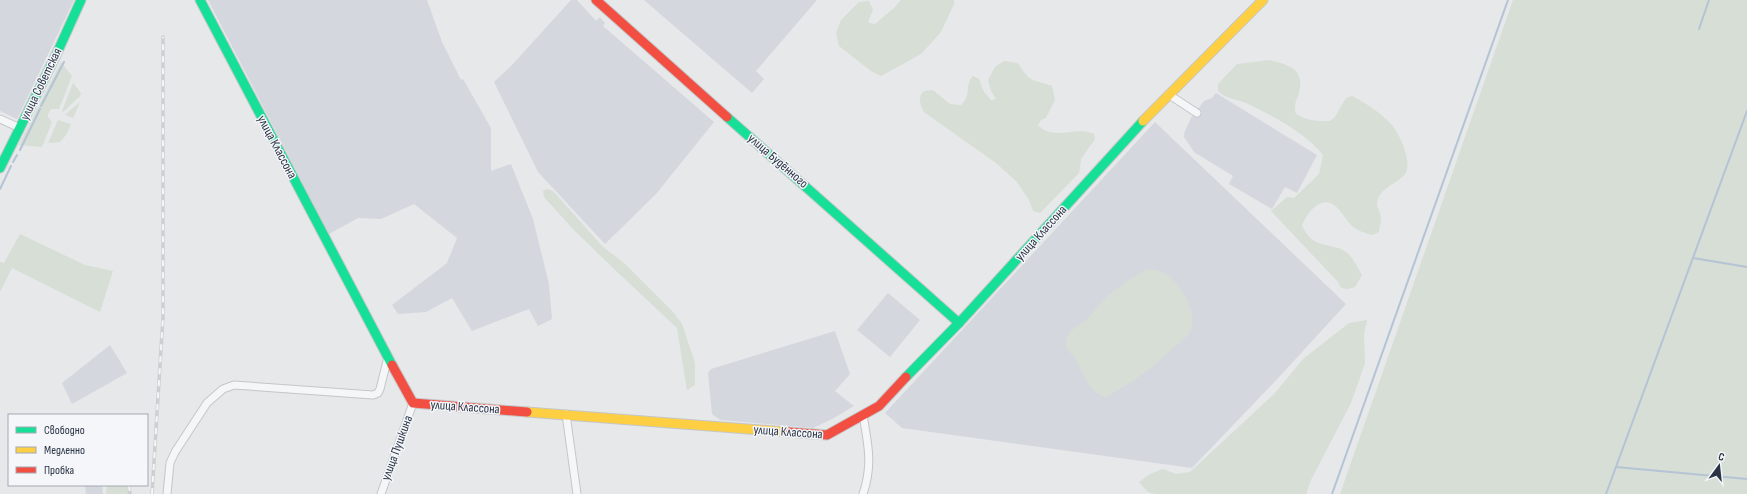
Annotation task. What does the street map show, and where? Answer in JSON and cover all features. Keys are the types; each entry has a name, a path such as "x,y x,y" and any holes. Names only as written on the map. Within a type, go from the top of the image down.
{"street":[{"name":"улица Советская","path":"0,168 81,0"},
{"name":"улица Классона","path":"200,0 388,357 414,403 827,435 879,406 958,323 1168,94 1263,0"},
{"name":"улица Будённого","path":"596,0 731,121 820,198 958,323"},
{"path":"1168,94 1197,114"},
{"path":"0,119 20,128"},
{"path":"167,494 170,463 175,452 207,403 223,389 234,385 373,395 378,393 380,390 388,357"},
{"name":"улица Пушкина","path":"381,494 414,403"},
{"path":"566,414 578,494"},
{"path":"862,415 869,452 868,479 863,494"}],"shaded area":[{"path":"0,0 74,0 17,119 0,111"},
{"path":"208,0 427,0 442,42 461,80 463,79 491,128 491,171 511,164 533,219 549,284 552,319 538,326 529,309 472,331 452,298 426,312 398,314 392,305 447,263 457,238 414,204 381,219 358,218 329,234"},
{"path":"571,0 577,0 596,21 600,17 605,23 603,26 714,122 656,194 605,244 538,172 494,82 512,65"},
{"path":"644,0 817,0 756,71 764,79 752,93"},
{"path":"901,0 954,0 954,4 941,32 921,54 881,76 871,71 839,46 836,33 841,20 859,2 869,1 873,10 869,23 875,24"},
{"path":"1513,0 1747,0 1747,494 1340,494"},
{"path":"1270,60 1291,67 1298,75 1300,87 1295,105 1296,114 1317,121 1330,121 1335,117 1346,98 1352,96 1374,109 1384,117 1392,125 1402,142 1407,156 1407,169 1405,174 1382,192 1378,199 1377,204 1381,219 1379,232 1372,235 1364,233 1352,226 1337,207 1328,203 1318,204 1310,212 1302,226 1312,239 1322,244 1340,249 1351,257 1362,275 1355,287 1348,289 1341,288 1338,282 1271,211 1287,197 1294,198 1319,174 1323,155 1308,140 1288,125 1246,103 1221,94 1218,91 1218,84 1237,64"},
{"path":"1004,61 1018,63 1029,77 1052,86 1055,100 1046,118 1041,120 1038,125 1044,130 1058,133 1080,131 1094,134 1095,139 1081,159 1079,173 1040,213 1033,211 1029,200 1017,182 996,163 924,112 920,104 920,96 924,91 933,90 950,104 961,105 966,98 969,83 973,76 979,79 984,92 991,100 996,99 991,91 988,80 995,67"},
{"path":"61,62 72,76 59,109 51,109 48,114 48,117 52,122 42,147 19,145"},
{"path":"73,83 81,93 80,96 63,112 62,111"},
{"path":"1216,93 1317,155 1297,193 1285,187 1272,209 1229,184 1233,176 1194,152 1184,137 1191,118 1204,101 1212,98"},
{"path":"80,102 73,118 65,115"},
{"path":"58,120 71,124 66,135 60,142 48,143"},
{"path":"1155,122 1346,304 1281,375 1192,468 902,428 885,413"},
{"path":"547,189 553,191 603,247 624,263 674,313 682,324 695,363 695,385 687,390 677,328 575,231 544,197 543,191"},
{"path":"20,234 85,265 113,271 100,312 12,268 0,292 0,262 4,263"},
{"path":"1147,269 1160,271 1168,275 1179,286 1191,309 1193,318 1192,327 1184,340 1150,369 1106,398 1093,390 1087,382 1075,358 1067,348 1067,337 1071,331 1087,319 1100,303 1129,280"},
{"path":"888,293 920,320 890,357 857,330"},
{"path":"1367,320 1364,334 1365,363 1351,403 1311,480 1306,494 1155,494 1148,492 1139,482 1150,474 1163,469 1176,474 1190,472 1275,393 1303,359 1349,323"},
{"path":"835,331 850,374 835,391 854,406 813,428 720,420 712,414 708,373 711,369"},
{"path":"110,345 127,373 72,404 62,383"},
{"path":"85,486 102,486 103,494 86,494"},
{"path":"107,486 127,486 130,494 106,494"}],"waterway":[{"path":"1332,494 1508,0"},
{"path":"1699,29 1709,0"},
{"path":"41,106 64,62"},
{"path":"20,150 40,109"},
{"path":"1606,494 1747,111"},
{"path":"13,162 17,155"},
{"path":"0,189 11,166"},
{"path":"1693,258 1747,267"},
{"path":"1616,467 1747,479"}],"railway":[{"path":"152,494 163,317 163,37"},
{"path":"129,486 130,494"}],"traffic: fast":[{"path":"0,168 57,53 81,0"},
{"path":"200,0 392,365"},
{"path":"727,117 959,323"},
{"path":"906,377 959,323 1143,121"}],"traffic: slow":[{"path":"1143,121 1263,0"},
{"path":"527,412 788,432"}],"traffic: jam":[{"path":"596,0 727,117"},
{"path":"392,365 413,403 527,412"},
{"path":"788,432 827,435 879,406 906,377"}]}
